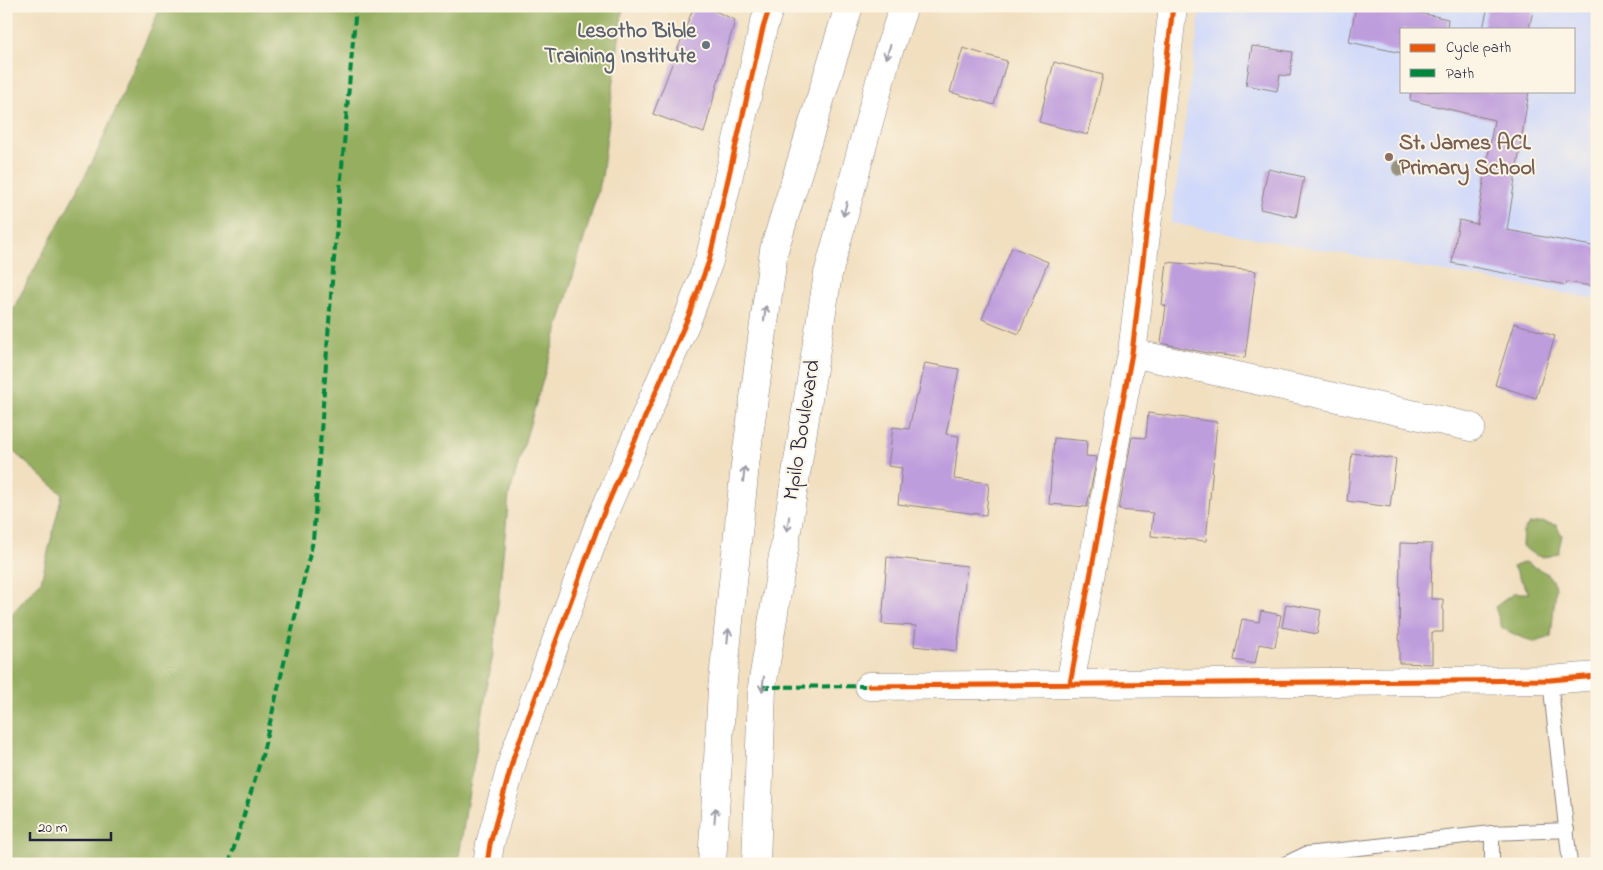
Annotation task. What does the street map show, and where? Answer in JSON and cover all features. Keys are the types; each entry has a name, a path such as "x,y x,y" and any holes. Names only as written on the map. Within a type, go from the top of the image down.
{"main road":[{"path":"487,864 514,756 599,524 689,315 709,261 763,28 770,6"},
{"path":"712,864 722,690 742,494 774,250 849,6"},
{"name":"Mpilo Boulevard","path":"756,864 762,687 828,274 886,58 904,6"},
{"path":"1070,684 1132,353 1173,6"},
{"path":"1132,353 1471,427"},
{"path":"869,686 1550,680 1597,676"}],"lane":[{"path":"1550,680 1570,864"},
{"path":"1285,864 1306,854 1492,833 1566,830"},
{"path":"1492,833 1492,864"}],"shaded area":[{"name":"St. James ACL Primary School","path":"1201,6 1597,6 1597,299 1171,223"}],"green space":[{"path":"161,6 623,6 602,177 509,496 493,654 458,864 6,864 6,620 41,581 62,494 6,445 6,368 14,307 95,157"},
{"path":"1542,522 1556,525 1562,535 1558,553 1543,557 1534,555 1522,545 1523,532 1529,524"},
{"path":"1525,562 1548,574 1556,587 1551,637 1535,642 1502,628 1495,607 1514,593 1529,593 1513,567"}],"building":[{"path":"694,6 704,6 735,20 704,133 653,114"},
{"path":"1356,6 1388,6 1448,19 1447,28 1400,28 1400,53 1349,42"},
{"path":"1488,6 1534,6 1529,28 1483,28"},
{"path":"1252,46 1293,52 1290,76 1280,75 1277,91 1246,85"},
{"path":"963,48 1007,61 994,105 950,92"},
{"path":"1054,62 1103,75 1088,135 1039,122"},
{"path":"1411,92 1529,92 1507,230 1597,247 1597,287 1567,282 1566,285 1452,263 1459,220 1477,224 1494,120 1410,100"},
{"path":"1268,169 1304,177 1296,217 1260,209"},
{"path":"1012,247 1048,262 1019,334 982,319"},
{"path":"1167,262 1256,271 1245,358 1207,353 1161,343 1166,306 1162,305"},
{"path":"1514,323 1555,336 1536,398 1495,385"},
{"path":"925,363 959,369 946,434 959,436 954,479 989,483 986,515 898,504 902,468 888,466 893,427 909,429"},
{"path":"1148,413 1217,422 1206,541 1151,536 1153,513 1119,510 1132,437 1146,438"},
{"path":"1054,438 1087,441 1086,456 1097,457 1087,507 1049,504"},
{"path":"1352,453 1396,459 1390,507 1347,501"},
{"path":"1400,543 1432,544 1431,599 1443,599 1443,632 1432,632 1432,664 1399,663"},
{"path":"887,557 967,566 957,651 914,646 916,626 882,624"},
{"path":"1286,604 1321,610 1317,634 1282,627"},
{"path":"1261,611 1281,615 1275,647 1259,644 1255,664 1234,660 1242,619 1259,622"}],"marked path":[{"path":"229,864 262,756 313,541 332,282 356,6"},
{"path":"762,687 869,686"}],"cycle path":[{"path":"487,864 490,844 514,756 599,524 689,315 709,261 763,28 770,6"},
{"path":"1070,684 1132,353 1173,6"},
{"path":"869,686 1550,680 1597,676"}],"place":[{"name":"Lesotho Bible Training Institute","path":"706,45"},
{"name":"St. James ACL Primary School","path":"1389,157"}]}
